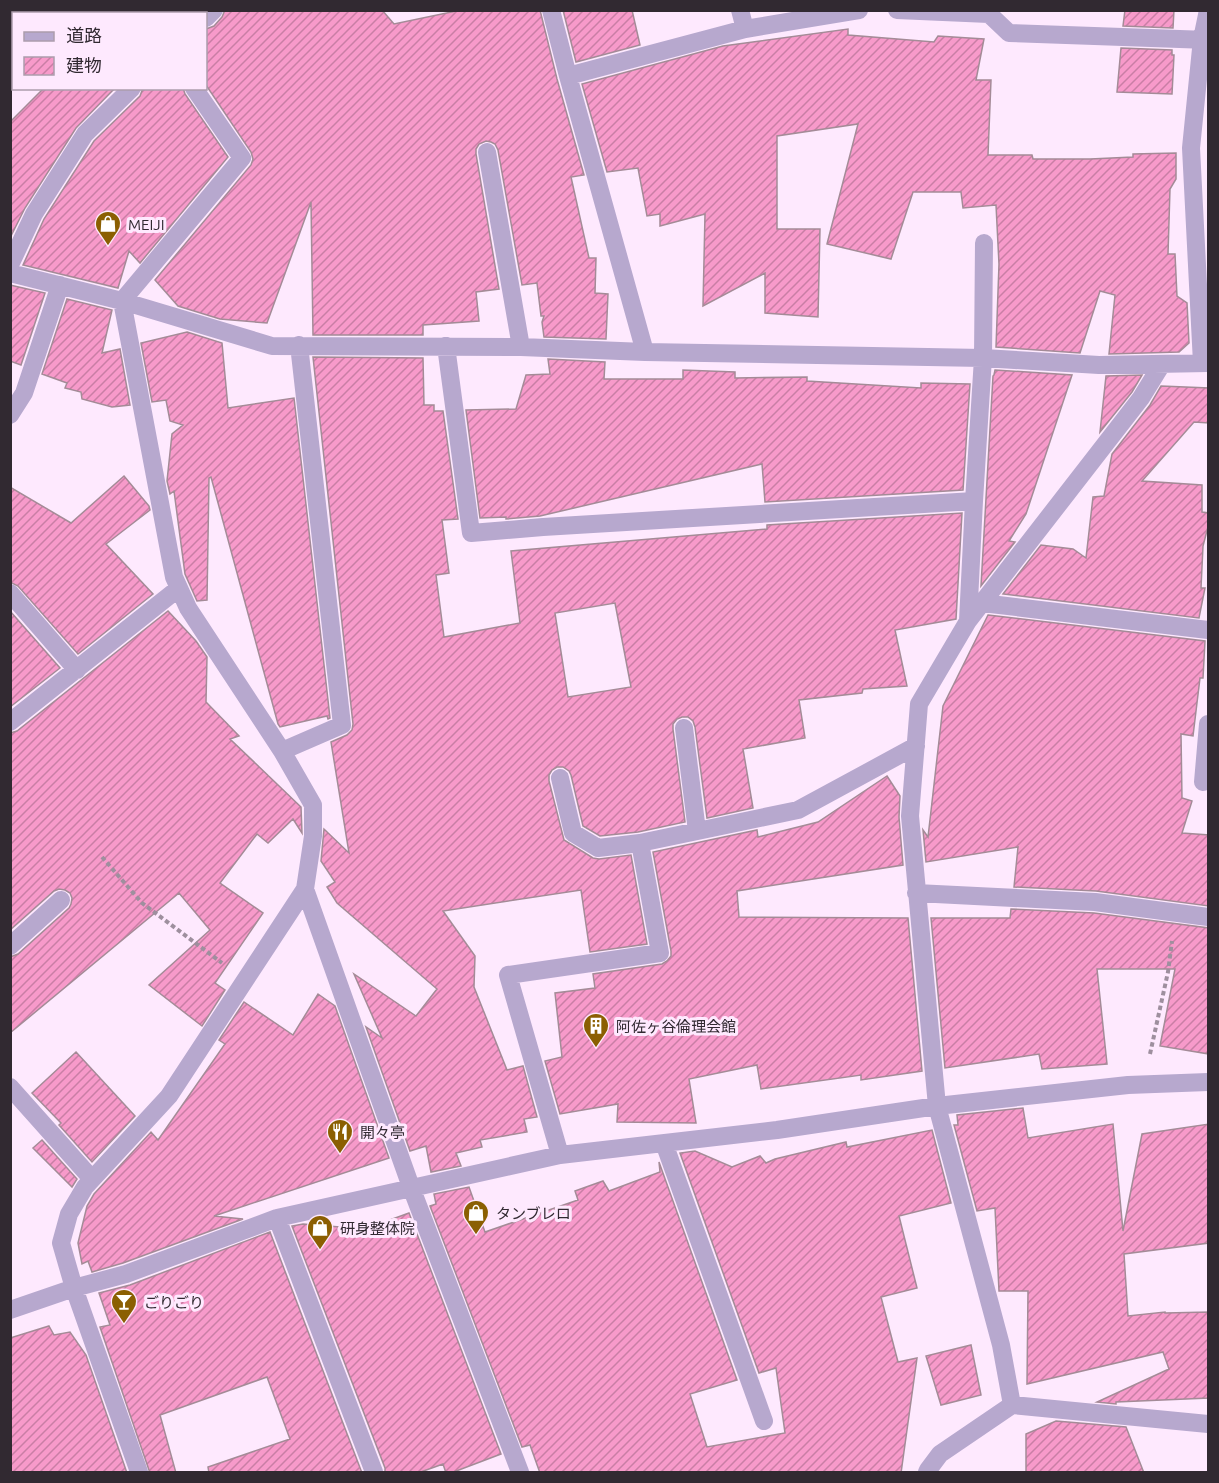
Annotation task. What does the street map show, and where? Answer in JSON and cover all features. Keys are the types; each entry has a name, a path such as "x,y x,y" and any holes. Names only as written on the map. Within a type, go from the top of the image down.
{"street":[{"path":"551,10 645,352"},
{"path":"740,10 745,29"},
{"path":"568,76 745,29 859,10"},
{"path":"897,10 989,14 1009,33 1205,40"},
{"path":"10,273 122,301 272,346 521,347 645,352 983,358 1099,365 1205,363 1191,148 1208,10"},
{"path":"10,265 34,214 85,134 130,90"},
{"path":"122,301 242,158 195,90"},
{"path":"487,152 521,347"},
{"path":"968,621 983,358 984,243"},
{"path":"10,415 24,393 60,285"},
{"path":"122,301 174,577 188,608 282,751 313,805 313,836 305,889 169,1096 85,1187 69,1214 61,1243 74,1288 139,1473"},
{"path":"282,751 342,725 299,345"},
{"path":"446,346 471,533 974,501"},
{"path":"1012,1405 1000,1345 937,1106 910,816 919,704 968,621 1140,398 1162,364"},
{"path":"10,722 179,588"},
{"path":"10,593 77,670"},
{"path":"982,603 1209,630"},
{"path":"1203,782 1209,724"},
{"path":"684,728 697,831"},
{"path":"560,778 573,833 598,848 640,843 798,810 916,746"},
{"path":"560,1155 508,975 660,953 640,843"},
{"path":"305,889 411,1187 520,1473"},
{"path":"916,894 1095,902 1209,917"},
{"path":"10,946 61,900"},
{"path":"10,1310 74,1288 126,1274 277,1218 560,1155 777,1130 937,1106 1128,1085 1209,1082"},
{"path":"10,1087 92,1179"},
{"path":"664,1143 764,1421"},
{"path":"277,1218 374,1473"},
{"path":"927,1473 940,1454 1012,1405 1209,1424"}],"path":[{"path":"102,856 142,903 244,980"},
{"path":"1143,1084 1168,972 1174,911"}],"building":[{"path":"225,10 382,10 394,24 461,10 540,10 584,175 571,177 589,258 596,258 595,293 608,294 606,339 544,337 542,322 544,316 541,316 537,283 522,285 498,150 495,144 486,141 479,144 476,154 499,289 476,292 479,321 423,325 423,335 313,335 311,202 267,323 220,319 178,306 155,280 251,165 253,159 251,152 207,86 207,29 214,26"},
{"path":"563,10 632,10 640,45 576,62"},
{"path":"1125,10 1174,10 1173,28 1123,26"},
{"path":"848,29 848,35 934,42 938,36 984,39 976,80 991,80 988,155 1032,155 1033,159 1090,159 1133,157 1133,154 1176,153 1176,179 1170,189 1168,254 1175,254 1177,296 1187,303 1189,343 1179,352 1109,354 1115,295 1100,291 1080,353 996,347 999,264 996,205 963,208 961,192 913,192 891,259 827,244 858,124 777,136 777,229 820,229 818,317 765,313 765,273 703,306 705,214 660,226 660,214 647,216 638,168 607,172 582,84 723,46"},
{"path":"1121,48 1172,50 1172,55 1174,55 1172,94 1117,92"},
{"path":"42,90 113,90 76,128 25,208 10,238 10,122"},
{"path":"142,90 184,90 228,157 140,263 129,251 118,288 23,265 44,219 94,141 140,96"},
{"path":"10,285 45,293 21,365 10,361"},
{"path":"67,299 112,310 102,353 120,349 130,405 112,407 82,399 81,392 65,388 67,383 42,374"},
{"path":"187,332 222,343 228,408 294,398 330,718 328,719 327,716 280,727 278,724 211,477 209,478 207,600 197,601 185,574 174,491 170,494 167,481 172,434 183,425 170,421 166,400 152,402 141,343"},
{"path":"313,357 423,358 424,405 434,405 434,411 443,411 458,519 442,520 449,573 436,575 444,637 520,623 511,551 767,529 767,525 962,513 956,619 895,630 907,686 863,689 862,693 799,700 805,738 743,749 753,808 707,818 695,727 693,721 688,717 677,719 673,724 685,822 638,832 600,836 583,826 569,771 563,767 552,770 549,781 564,840 593,858 631,855 647,944 590,952 581,890 443,911 475,956 474,987 507,1070 523,1066 537,1117 524,1119 527,1132 480,1140 482,1147 456,1153 461,1166 431,1172 426,1146 410,1151 366,1027 382,1038 354,974 416,1016 437,989 337,903 327,887 335,882 321,861 324,829 349,853 331,742 347,735 352,730","holes":["615,603 631,687 568,697 555,613"]},
{"path":"548,359 605,362 604,379 683,379 683,370 735,372 735,378 807,377 807,381 921,388 921,383 970,384 963,490 765,502 762,464 540,516 506,519 506,517 480,518 466,410 516,409 526,375 550,374"},
{"path":"995,370 1072,375 1026,514 1009,541 1015,542 981,586 993,376"},
{"path":"1142,375 1132,392 1100,432 1106,376"},
{"path":"1161,386 1209,388 1209,423 1194,422 1142,481 1202,485 1202,512 1209,513 1209,523 1203,546 1201,588 1205,588 1199,618 1003,594 1041,545 1073,549 1086,558 1093,497 1104,496 1112,454 1150,405"},
{"path":"124,476 150,510 106,544 153,594 78,654 18,586 10,582 10,487 71,523"},
{"path":"10,611 60,668 10,707"},
{"path":"168,611 196,641 207,657 206,702 239,736 230,739 301,807 302,833 293,819 268,843 257,834 220,883 263,913 215,983 225,990 202,1026 149,985 210,930 179,893 10,1033 10,957 18,954 69,908 72,898 65,890 54,891 10,930 10,733 17,731"},
{"path":"988,615 1205,641 1203,678 1200,678 1193,736 1181,734 1182,798 1192,801 1182,833 1209,835 1209,906 1096,891 1014,887 1018,847 926,862 923,830 928,837 943,706"},
{"path":"887,776 900,796 899,817 903,865 737,891 739,917 908,918 922,1071 861,1080 861,1075 761,1089 757,1065 689,1079 696,1123 617,1122 618,1104 560,1114 545,1061 562,1057 555,993 595,988 593,974 662,964 671,956 653,852 757,830 758,837 818,822"},
{"path":"1011,909 1094,913 1209,928 1209,1054 1160,1046 1175,969 1097,969 1107,1064 1042,1069 1039,1054 945,1068 931,918 1010,918"},
{"path":"318,994 335,1006 389,1158 214,1216 243,1219 123,1263 92,1272 88,1261 82,1264 78,1243 87,1206 94,1194 151,1132 158,1140 225,1044 219,1040 244,1002 293,1035"},
{"path":"76,1052 135,1116 92,1162 59,1125 61,1123 32,1093"},
{"path":"1023,1108 1028,1138 1113,1124 1123,1231 1142,1134 1209,1124 1209,1243 1124,1254 1128,1316 1165,1312 1209,1312 1209,1398 1116,1402 1116,1404 1097,1402 1169,1369 1163,1352 1027,1384 1028,1291 999,1291 995,1208 977,1211 954,1125 958,1125 957,1115"},
{"path":"932,1130 951,1203 899,1216 917,1288 881,1297 898,1362 917,1358 901,1473 540,1473 530,1445 522,1447 430,1206 436,1204 434,1194 469,1187 485,1232 578,1200 575,1191 603,1181 609,1191 660,1172 659,1162 737,1380 690,1394 707,1447 785,1433 776,1368 759,1373 680,1153 695,1151 732,1167 760,1156 766,1163 846,1142 847,1147"},
{"path":"42,1140 77,1179 72,1187 33,1148"},
{"path":"409,1213 501,1454 451,1473 446,1473 443,1464 418,1473 385,1473 292,1226 303,1224 365,1229"},
{"path":"270,1232 362,1473 209,1473 208,1467 290,1439 267,1377 160,1415 176,1473 150,1473 100,1327 110,1325 99,1293 130,1285"},
{"path":"49,1326 54,1335 70,1332 86,1355 127,1473 10,1473 10,1338"},
{"path":"971,1345 981,1395 941,1405 926,1356"},
{"path":"1056,1421 1126,1427 1144,1473 1026,1473 1026,1434"}],"place":[{"name":"MEIJI","path":"108,247"},
{"name":"阿佐ヶ谷倫理会館","path":"596,1049"},
{"name":"開々亭","path":"340,1155"},
{"name":"タンブレロ","path":"476,1236"},
{"name":"研身整体院","path":"320,1251"},
{"name":"ごりごり","path":"124,1325"}]}
